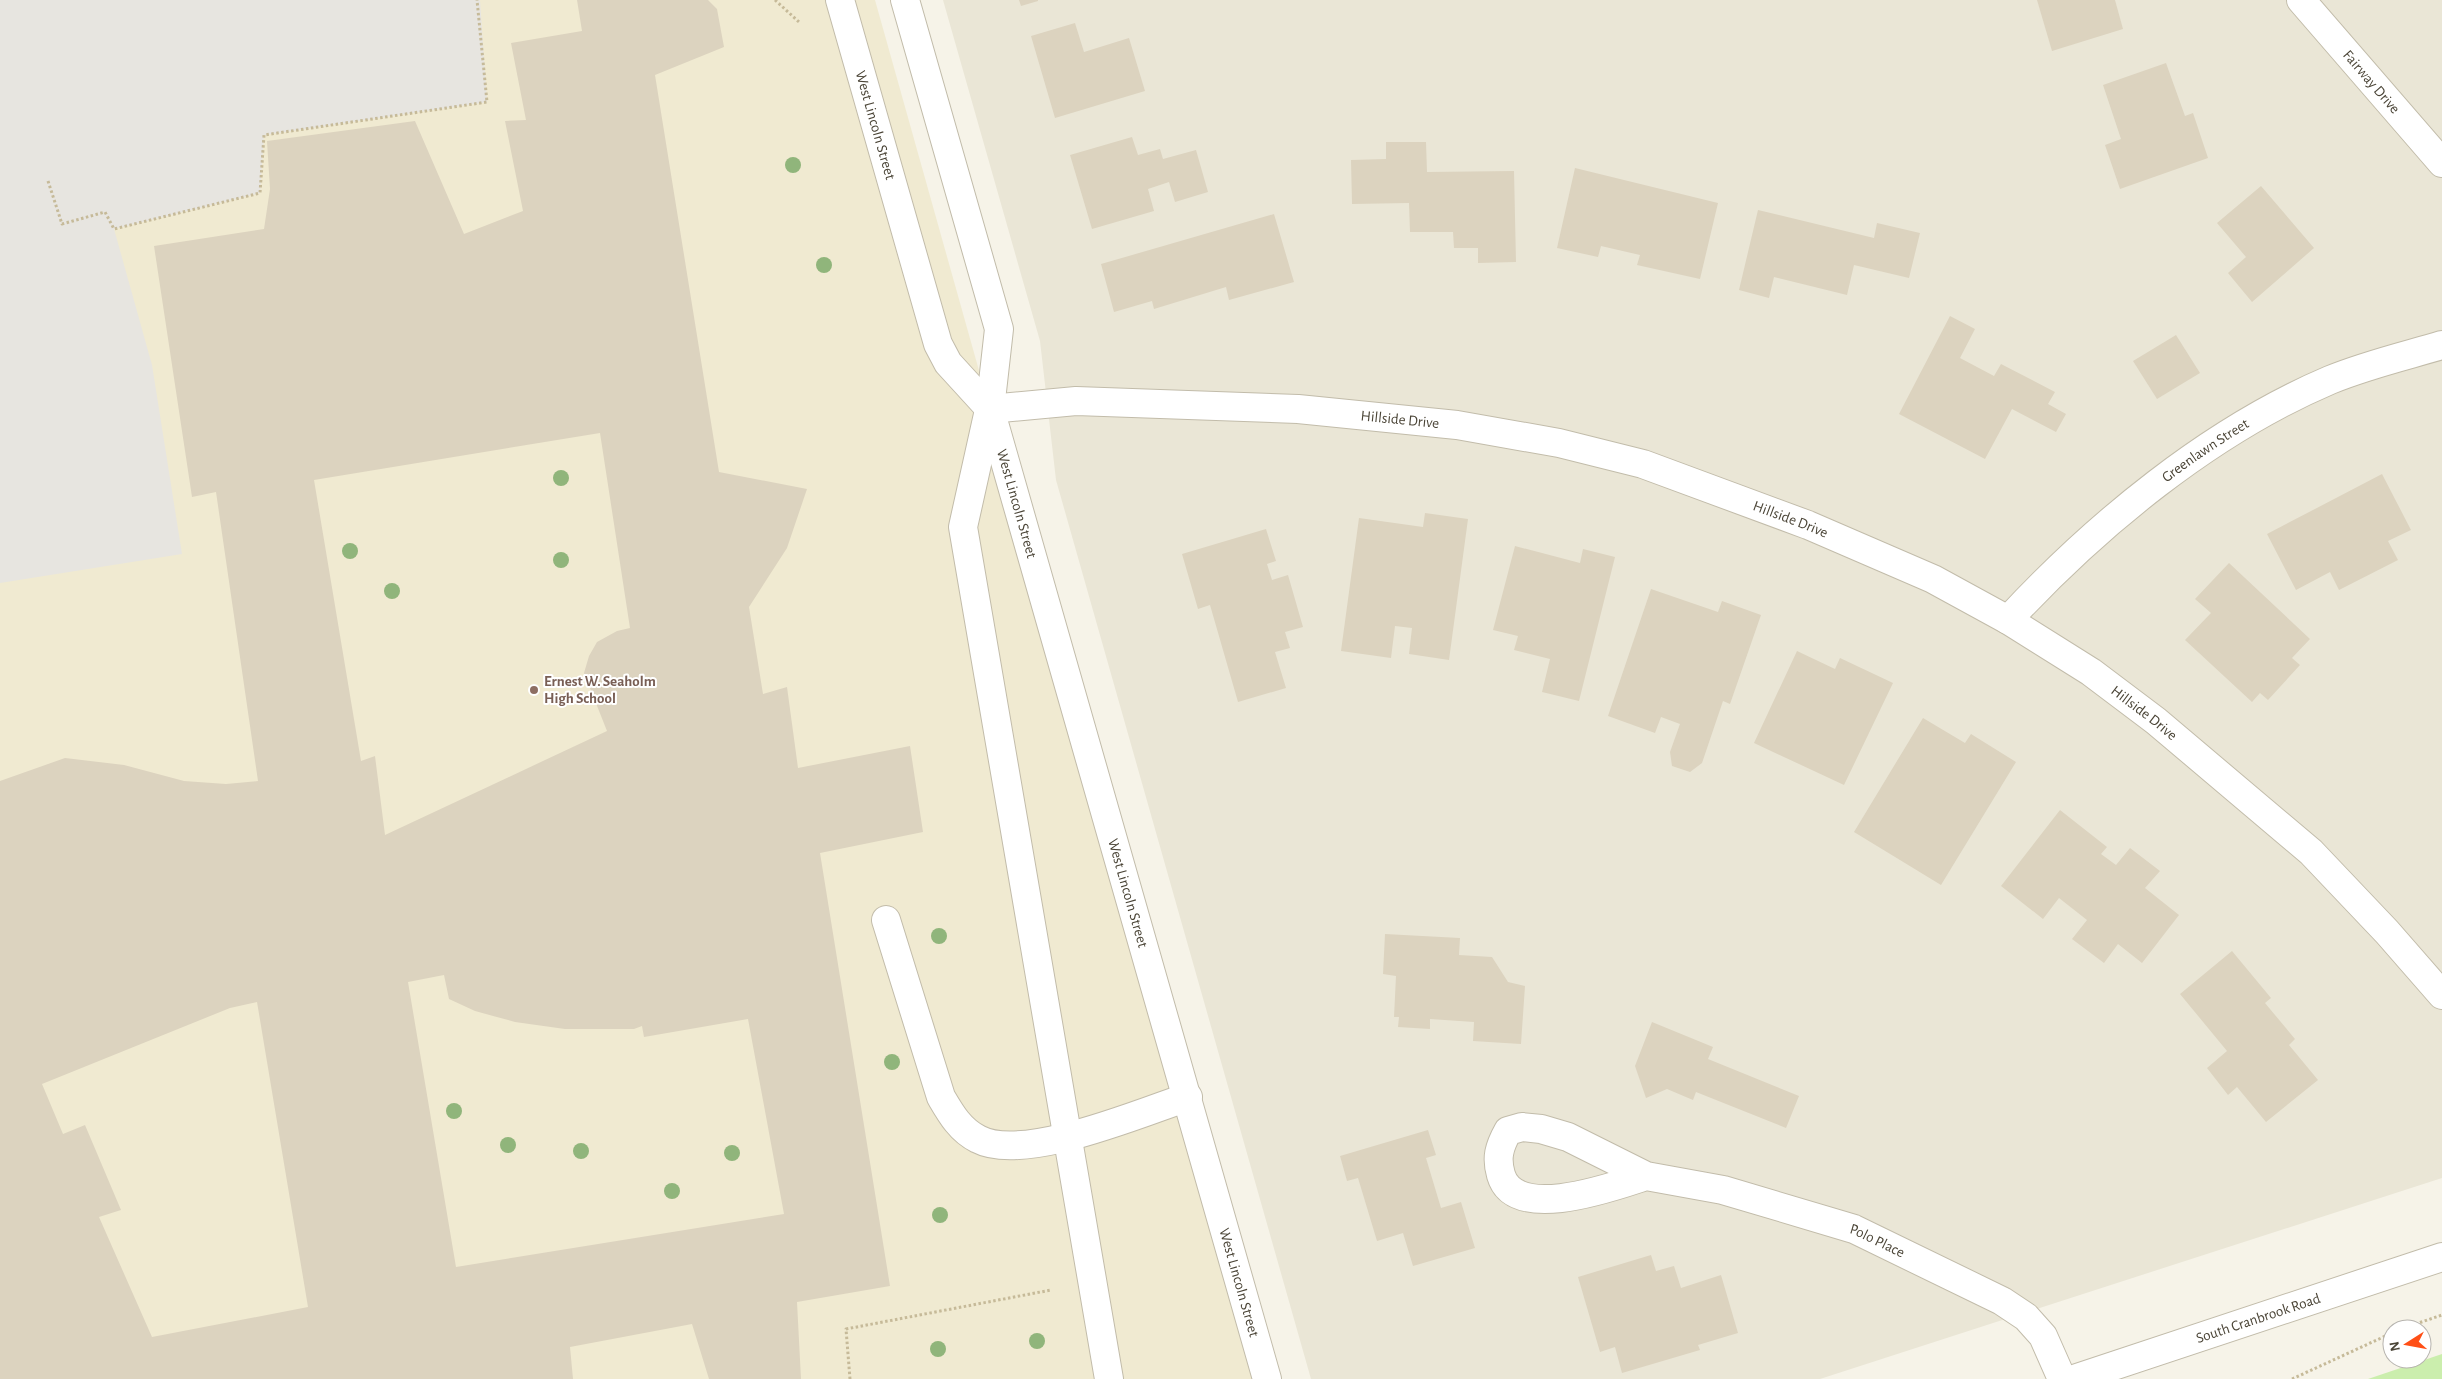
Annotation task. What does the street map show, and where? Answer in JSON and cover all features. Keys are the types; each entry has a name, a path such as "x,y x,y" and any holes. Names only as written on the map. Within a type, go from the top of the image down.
{"street":[{"name":"West Lincoln Street","path":"840,0 938,344 948,363 990,409"},
{"name":"West Lincoln Street","path":"904,0 999,329 990,409 1267,1379"},
{"name":"Fairway Drive","path":"2301,0 2442,163"},
{"name":"Greenlawn Street","path":"2008,620 2036,590 2119,515 2235,430 2282,403 2331,380 2442,345"},
{"name":"Hillside Drive","path":"990,409 1076,400 1298,409 1457,425 1559,443 1643,464 1808,525 1933,579 2008,620 2090,672 2156,721 2243,793 2310,852 2387,932 2442,995"},
{"path":"990,409 963,527 1066,1137 1109,1379"},
{"path":"886,920 940,1097 966,1132 980,1140 1010,1147 1066,1137 1188,1097"},
{"name":"Polo Place","path":"1646,1176 1591,1194 1554,1198 1528,1197 1511,1191 1502,1178 1498,1160 1500,1145 1508,1132 1522,1127 1541,1129 1568,1137 1646,1176 1723,1190 1854,1229 2002,1301 2026,1317 2043,1336 2062,1379"},
{"name":"South Cranbrook Road","path":"2074,1379 2442,1257"}],"path":[{"path":"48,181 62,224 104,212 114,229 260,193 264,135 487,102 477,0"},
{"path":"775,0 799,22"},
{"path":"850,1379 846,1329 1051,1290"},
{"path":"2292,1379 2382,1338"}],"shaded area":[{"name":"Ernest W. Seaholm High School","path":"0,0 875,0 1262,1379 0,1379"},
{"path":"0,0 480,0 487,102 264,135 260,193 114,229 152,365 182,554 0,583"},
{"path":"943,0 2442,0 2442,1178 1820,1379 1311,1379 1056,480 1040,341"}],"green space":[{"path":"2442,1354 2442,1379 2368,1379 2398,1369 2432,1369 2432,1357"}],"building":[{"path":"577,0 708,0 717,9 724,47 655,75 719,472 807,489 787,548 749,607 763,694 787,687 798,768 910,746 923,832 820,853 890,1286 797,1302 801,1379 709,1379 692,1324 570,1347 573,1379 0,1379 0,781 65,758 124,765 184,781 226,784 258,781 216,492 192,497 154,246 264,229 270,189 267,141 415,121 464,234 523,211 505,121 526,120 511,43 582,31","holes":["600,433 630,628 617,631 597,642 589,656 584,673 607,731 385,835 375,756 361,761 314,480","444,975 449,999 475,1011 515,1022 565,1029 634,1029 642,1026 644,1037 748,1019 784,1214 456,1267 408,982","257,1002 308,1307 152,1337 99,1217 121,1210 85,1125 63,1134 42,1084 230,1008"]},
{"path":"1019,0 1038,0 1038,1 1021,6"},
{"path":"2037,0 2115,0 2123,29 2052,51"},
{"path":"1075,23 1084,52 1129,38 1145,91 1055,118 1031,36"},
{"path":"2166,63 2185,116 2193,113 2208,158 2120,189 2105,145 2121,139 2103,85"},
{"path":"1132,137 1138,155 1160,149 1163,159 1196,150 1208,192 1175,202 1169,182 1148,189 1154,211 1092,229 1070,155"},
{"path":"1386,142 1426,142 1427,172 1514,171 1516,262 1478,263 1478,248 1454,248 1453,232 1410,232 1409,203 1352,204 1351,160 1386,159"},
{"path":"1575,168 1718,203 1700,279 1637,265 1640,255 1601,246 1598,257 1557,248"},
{"path":"2261,186 2314,248 2252,302 2228,273 2246,257 2217,223"},
{"path":"1758,210 1874,238 1877,223 1920,233 1909,278 1854,265 1847,295 1774,277 1769,298 1739,290"},
{"path":"1274,214 1294,282 1229,300 1226,287 1154,309 1152,301 1114,312 1101,264"},
{"path":"1950,316 1975,329 1960,358 1994,376 2001,364 2055,392 2048,404 2066,414 2056,432 2012,409 1985,459 1899,414"},
{"path":"2176,335 2200,373 2157,399 2133,361"},
{"path":"2382,474 2411,530 2388,541 2398,560 2339,590 2330,572 2296,590 2267,534"},
{"path":"1425,513 1468,519 1449,660 1409,654 1412,628 1395,626 1391,658 1341,651 1359,518 1423,527"},
{"path":"1266,529 1276,561 1267,564 1272,580 1288,575 1303,627 1285,632 1290,648 1275,652 1286,688 1238,702 1210,605 1198,609 1182,554"},
{"path":"1515,546 1580,563 1583,549 1615,557 1579,701 1542,692 1550,659 1514,650 1518,636 1493,630"},
{"path":"2229,563 2310,639 2292,658 2300,665 2268,700 2260,693 2252,702 2185,640 2211,613 2195,599"},
{"path":"1651,589 1718,612 1722,601 1761,615 1730,704 1723,701 1702,763 1690,772 1672,766 1670,752 1680,724 1661,717 1655,733 1608,716"},
{"path":"1797,651 1835,669 1840,658 1893,683 1844,785 1754,743"},
{"path":"1923,718 1965,743 1971,734 2016,762 1941,885 1854,832"},
{"path":"2060,810 2107,847 2101,854 2116,865 2130,848 2160,871 2145,888 2179,915 2142,963 2118,944 2104,963 2072,939 2087,920 2059,898 2043,919 2001,886"},
{"path":"1385,934 1460,938 1459,955 1492,957 1508,982 1525,986 1521,1044 1473,1041 1474,1022 1430,1019 1430,1029 1398,1027 1399,1017 1394,1017 1396,976 1383,974"},
{"path":"2232,951 2271,998 2265,1003 2295,1039 2289,1045 2318,1080 2266,1122 2237,1087 2228,1095 2207,1068 2227,1051 2180,994"},
{"path":"1652,1022 1713,1047 1708,1059 1799,1096 1786,1128 1696,1092 1693,1100 1667,1089 1646,1098 1635,1066"},
{"path":"1428,1130 1436,1155 1426,1158 1441,1208 1461,1202 1475,1248 1413,1266 1403,1233 1377,1241 1358,1178 1347,1181 1340,1156"},
{"path":"1651,1255 1656,1271 1674,1266 1681,1288 1721,1275 1738,1333 1698,1345 1700,1350 1622,1373 1615,1347 1600,1352 1578,1277"}],"place":[{"name":"Ernest W. Seaholm High School","path":"534,690"}]}
